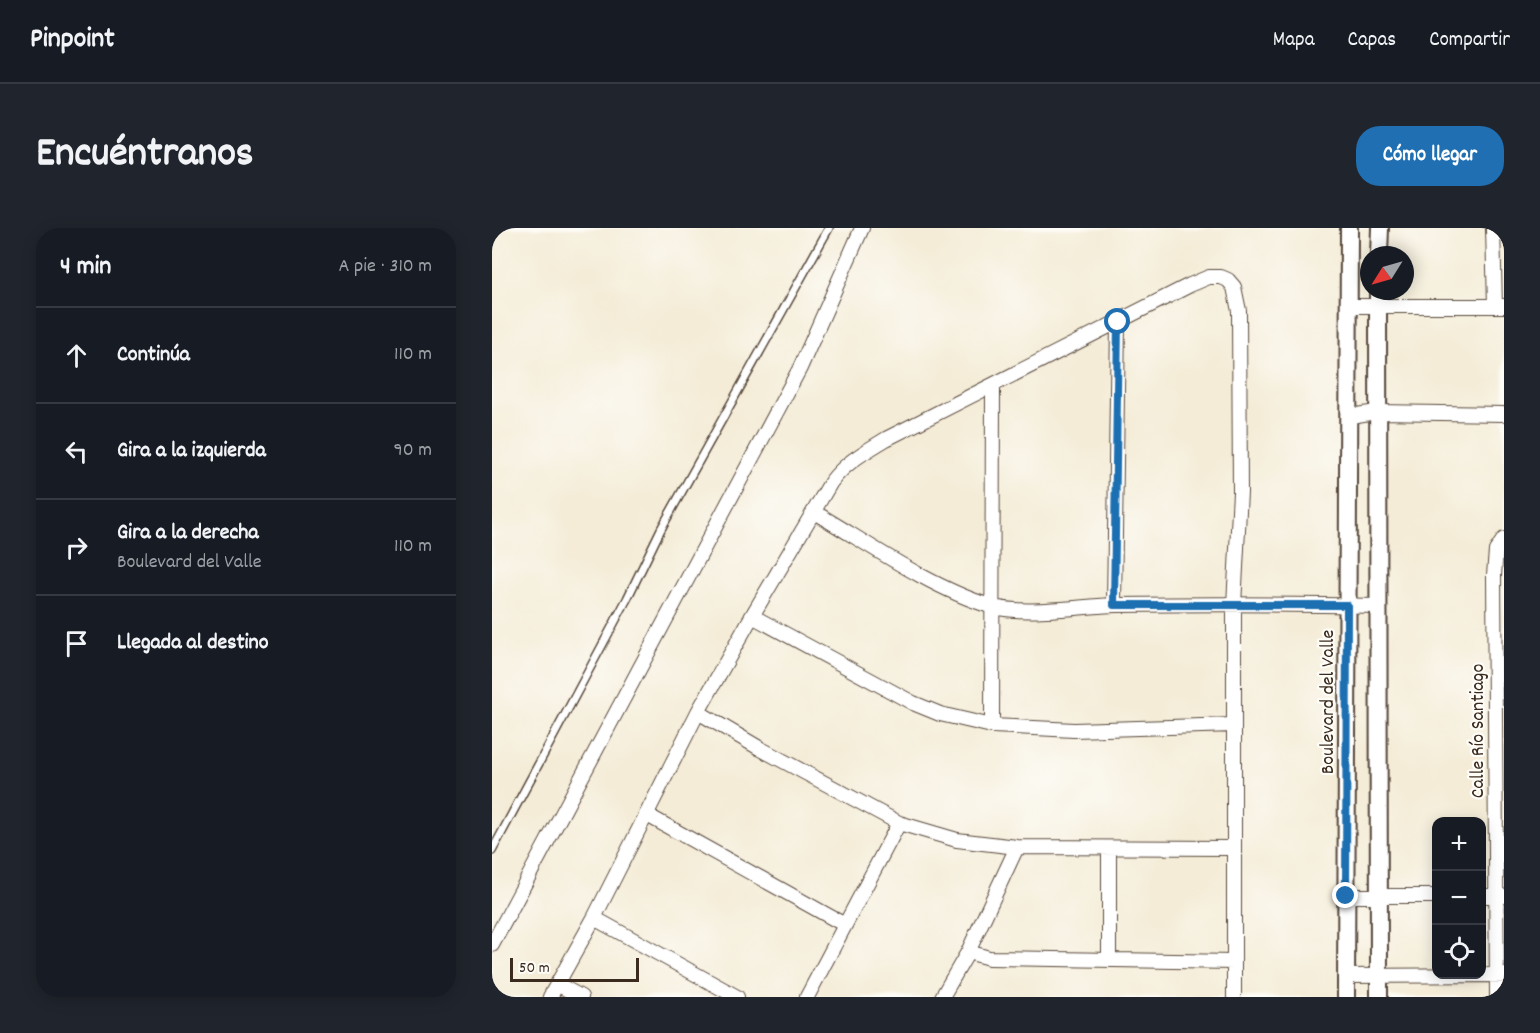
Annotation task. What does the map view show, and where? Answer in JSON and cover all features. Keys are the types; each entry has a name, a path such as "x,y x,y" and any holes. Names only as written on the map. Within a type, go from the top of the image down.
{"street":[{"path":"492,945 800,368 862,228"},
{"name":"Boulevard del Valle","path":"1346,997 1349,228"},
{"path":"1379,246 1380,228"},
{"path":"1395,300 1500,306 1493,228"},
{"path":"550,997 594,918 698,712 752,616 831,482 841,469 854,458 886,439 1190,285 1209,277 1221,277 1234,286 1239,311 1240,357 1240,492 1234,604 1234,997"},
{"path":"1348,306 1374,300"},
{"path":"1378,300 1379,997"},
{"path":"1114,605 1118,322"},
{"path":"992,726 993,386"},
{"path":"1350,416 1377,412 1504,414"},
{"path":"814,512 907,567 960,594 992,606 1036,609 1114,605 1379,606"},
{"name":"Calle Río Santiago","path":"1497,997 1500,975 1500,773 1494,575 1496,551 1504,539"},
{"path":"752,616 913,703 940,714 992,726 1074,730 1234,725"},
{"path":"698,712 761,750 900,823 957,840 1017,847 1233,848"},
{"path":"647,815 845,925"},
{"path":"807,997 900,823"},
{"path":"942,997 968,952 1017,847"},
{"path":"1109,848 1109,960"},
{"path":"1346,896 1432,896"},
{"path":"594,918 737,997"},
{"path":"968,952 989,958 1234,962"},
{"path":"1346,976 1500,975"},
{"path":"557,984 581,997"}],"lane":[{"path":"492,851 627,599 661,529 829,228"}],"route":[{"path":"1118,322 1114,605 1347,605 1346,896"}]}
